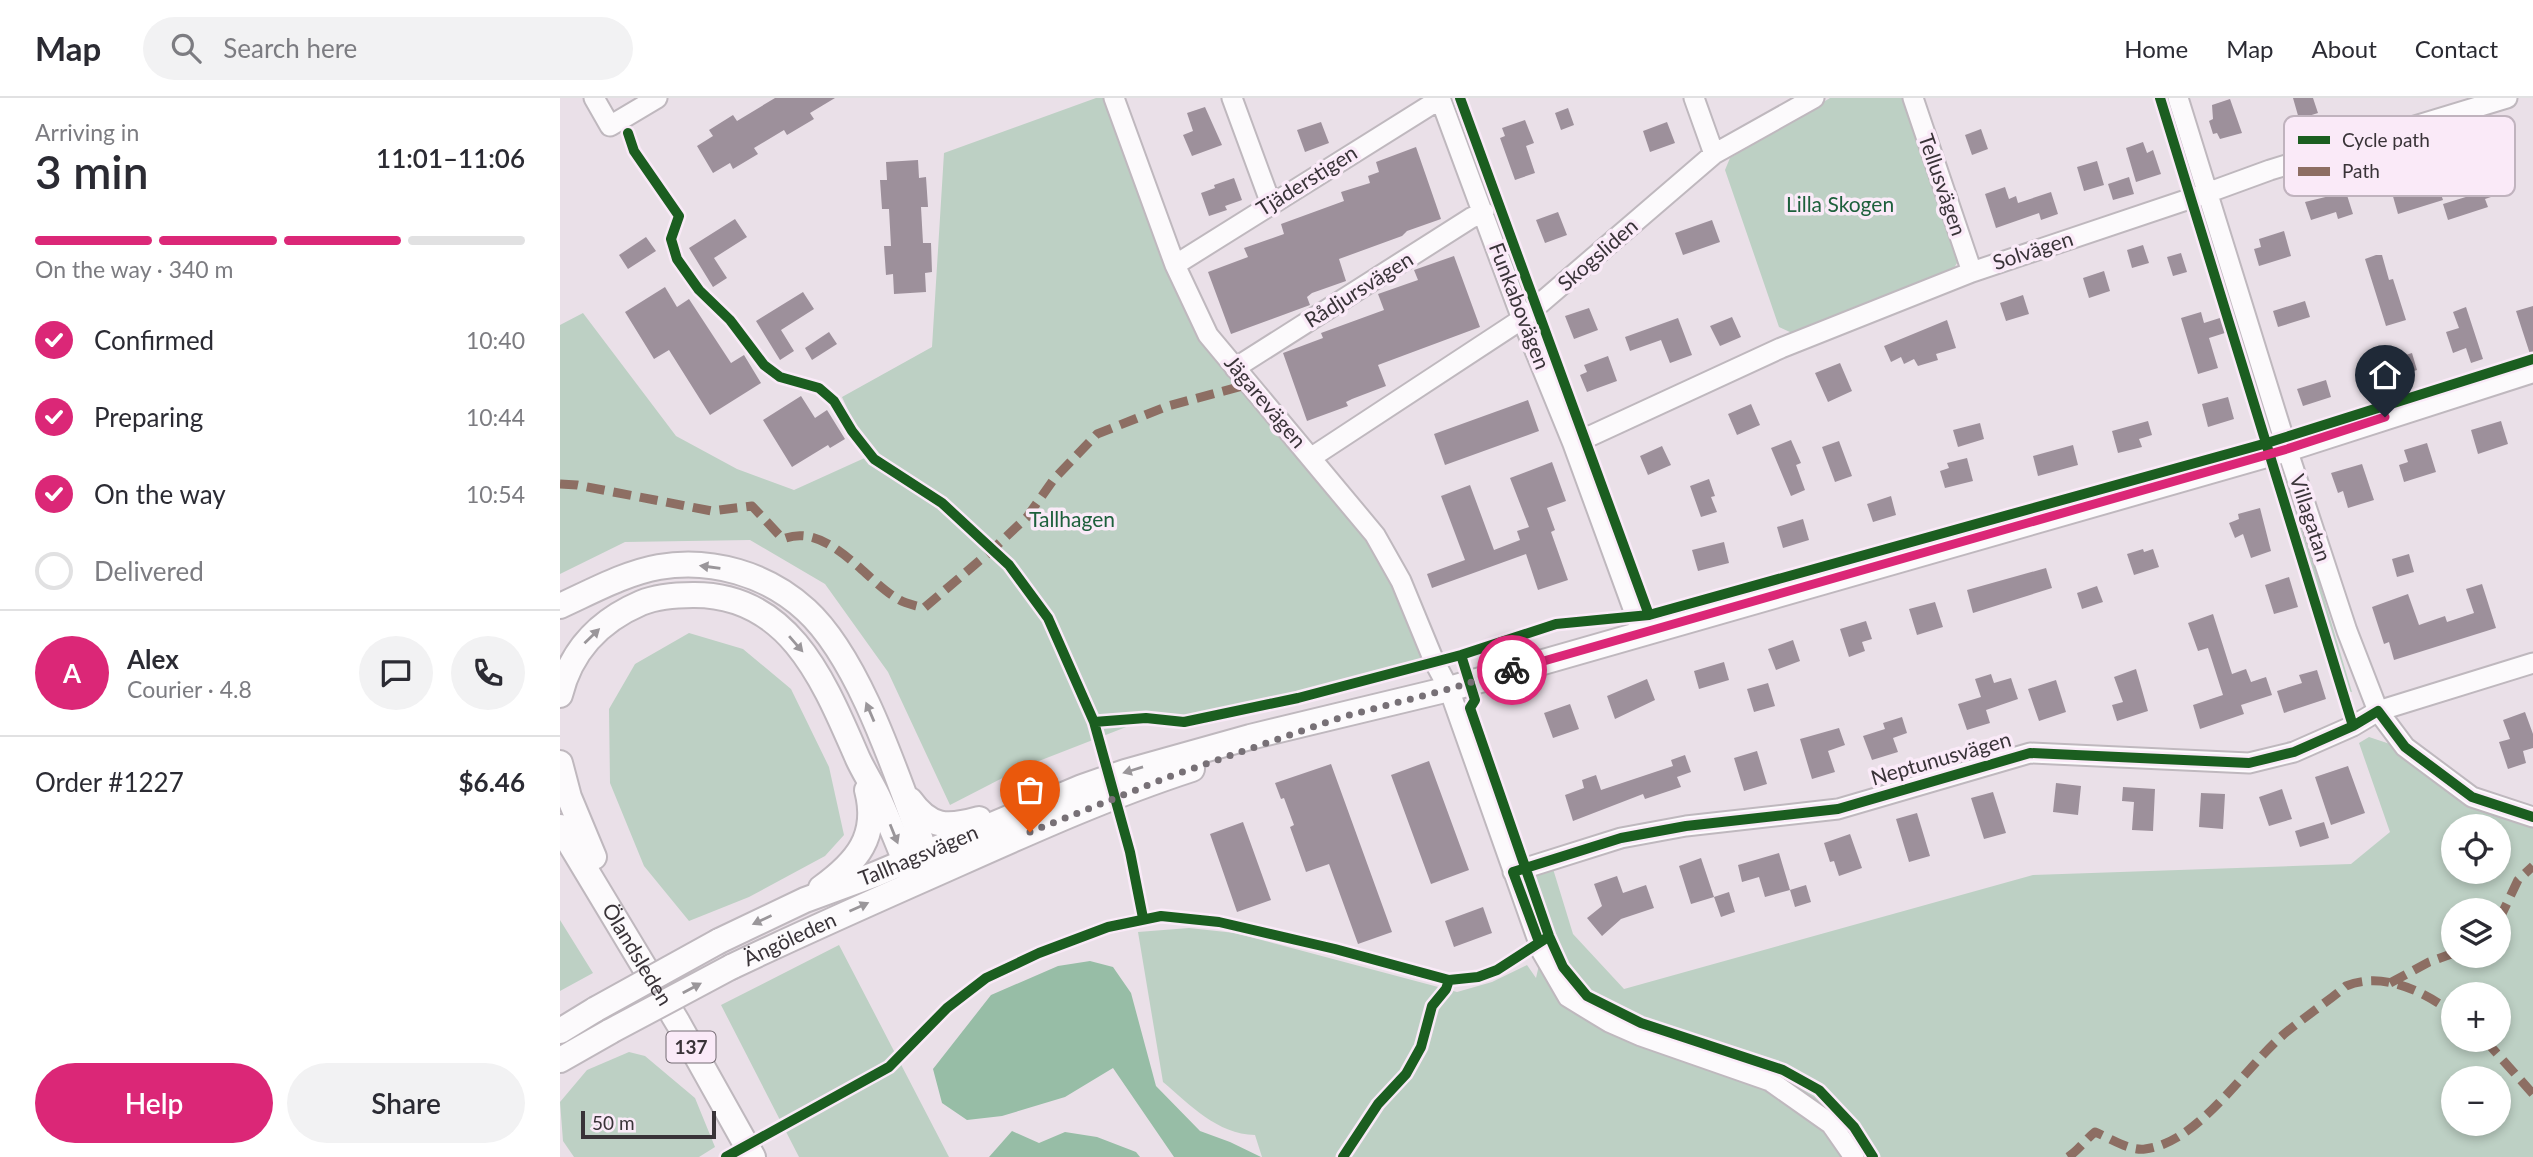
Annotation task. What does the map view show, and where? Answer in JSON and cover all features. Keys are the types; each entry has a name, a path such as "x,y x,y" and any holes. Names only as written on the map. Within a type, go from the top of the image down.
{"main road":[{"name":"Tallhagsvägen","path":"719,941 805,900 919,868 1082,787 1125,772 1250,737 1342,717 1449,689 2287,449 2533,370"},
{"path":"560,606 656,568 681,564 733,570 758,579 806,610 824,632 860,690 895,775 919,868"},
{"path":"560,695 567,671 579,649 593,632 611,619 651,599 672,595 720,596 743,604 779,625 826,686 860,762 919,868"},
{"name":"Ängöleden","path":"560,1060 919,868 1342,717"},
{"path":"805,900 834,879 850,863 864,844 870,830 872,813 860,762"},
{"path":"560,763 569,797 628,938"},
{"path":"895,775 919,813 927,819 944,824 985,817 1082,787"},
{"name":"Ölandsleden","path":"560,827 628,938 752,1157"},
{"name":"Ängöleden","path":"560,1031 719,941"}],"street":[{"path":"594,98 610,126 657,98"},
{"name":"Jägarevägen","path":"1114,98 1175,265 1208,335 1375,535 1401,581 1434,661 1449,689 1542,952 1568,997 1609,1022 1770,1081 1831,1124 1854,1157"},
{"path":"1233,98 1271,204"},
{"path":"1694,98 1714,154"},
{"name":"Skogsliden","path":"1312,457 1522,319 1714,154 1814,98"},
{"name":"Tellusvägen","path":"1913,98 1972,272"},
{"name":"Villagatan","path":"2178,98 2287,449 2347,631 2378,712 2405,747 2472,797 2533,817"},
{"name":"Solvägen","path":"2448,116 2507,98"},
{"name":"Tjäderstigen","path":"1175,265 1440,99"},
{"name":"Funkabovägen","path":"1440,99 1522,319 1573,443 1642,633"},
{"name":"Solvägen","path":"1573,443 1781,348 1972,272 2284,166"},
{"name":"Rådjursvägen","path":"1235,368 1484,212"},
{"name":"Neptunusvägen","path":"1513,872 1621,838 1686,826 1838,809 2031,753 2249,763 2294,752 2378,712 2533,663"}],"green space":[{"name":"Tallhagen","path":"1096,98 1104,98 1167,271 1200,341 1365,539 1392,585 1424,665 1289,701 1176,726 1139,722 1026,766 950,805 888,672 825,584 750,540 625,542 560,574 560,325 583,313 676,436 737,469 794,490 869,456 842,397 932,347 944,153"},
{"name":"Lilla Skogen","path":"1830,98 1906,98 1960,258 1954,268 1792,333 1779,327 1725,170 1730,158"},
{"path":"2162,98 2168,98 2197,186 2191,191"},
{"path":"2205,213 2270,425 2266,427 2199,215"},
{"path":"2279,475 2285,482 2319,581 2352,692 2344,691"},
{"path":"689,633 743,649 791,689 829,767 844,835 825,856 749,897 689,921 644,866 610,783 609,709 635,664"},
{"path":"2369,737 2396,746 2533,826 2533,1157 1262,1157 1255,1135 1228,1130 1216,1124 1163,1082 1138,932 1189,928 1235,933 1457,992 1492,982 1527,965 1536,978 1542,952 1513,872 1550,859 1573,934 1624,989 2033,875 2351,864 2390,832 2359,743"},
{"path":"560,920 593,973 560,991"},
{"path":"839,945 949,1157 799,1157 721,1005"},
{"path":"629,1052 645,1056 695,1098 715,1147 699,1157 574,1157 563,1141 560,1102 587,1070"}],"shaded area":[{"path":"1090,961 1113,967 1131,993 1156,1086 1200,1131 1261,1157 1174,1157 1113,1068 1065,1097 1002,1116 967,1120 942,1103 933,1069 991,995 1058,966"},
{"path":"1012,1131 1039,1143 1065,1132 1097,1137 1136,1152 1140,1157 989,1157"}],"building":[{"path":"775,98 835,98 810,113 814,119 787,135 784,130 754,148 758,154 733,169 730,163 713,173 697,146 713,136 709,130 733,115 737,121"},
{"path":"2293,98 2313,98 2318,113 2298,116"},
{"path":"2230,99 2242,133 2220,139 2217,133 2213,134 2209,121 2213,119 2212,105"},
{"path":"1205,107 1222,145 1192,156 1183,135 1193,131 1187,113"},
{"path":"1568,108 1574,125 1561,130 1555,113"},
{"path":"1525,120 1534,143 1526,146 1535,173 1515,180 1500,138 1505,136 1502,128"},
{"path":"1321,122 1329,143 1305,152 1297,130"},
{"path":"1667,122 1675,143 1650,152 1643,131"},
{"path":"1981,129 1988,149 1972,155 1965,135"},
{"path":"2143,142 2147,153 2153,150 2161,174 2136,182 2126,148"},
{"path":"1416,147 1441,219 1339,259 1346,281 1312,293 1307,297 1310,305 1231,334 1208,272 1248,257 1244,248 1284,234 1281,224 1344,201 1341,192 1370,183 1368,176 1379,172 1376,162"},
{"path":"918,160 919,178 926,177 928,207 921,207 923,243 931,243 932,272 925,273 926,292 894,294 893,274 886,275 884,246 891,246 889,209 882,209 880,180 887,180 886,162"},
{"path":"2097,161 2104,185 2084,191 2077,167"},
{"path":"2129,177 2134,194 2113,200 2108,184"},
{"path":"1234,178 1242,200 1225,206 1227,210 1209,216 1201,193"},
{"path":"2005,187 2009,199 2016,196 2018,203 2051,192 2058,214 2041,220 2039,213 1996,228 1985,194"},
{"path":"2330,196 2347,196 2353,214 2338,219 2336,212 2311,220 2305,202"},
{"path":"2393,196 2442,196 2443,200 2398,214"},
{"path":"2469,196 2494,196 2485,199 2488,207 2448,220 2443,204"},
{"path":"1558,212 1567,235 1545,243 1536,220"},
{"path":"735,219 747,237 714,258 727,278 713,287 689,248"},
{"path":"1712,220 1720,242 1683,255 1675,233"},
{"path":"2284,231 2291,256 2259,266 2254,249 2261,247 2259,239"},
{"path":"646,237 656,251 628,269 619,255"},
{"path":"2143,245 2149,263 2132,268 2127,250"},
{"path":"2181,253 2187,272 2173,276 2167,257"},
{"path":"2382,255 2406,320 2386,326 2365,259"},
{"path":"1454,256 1480,327 1378,365 1386,386 1346,402 1348,406 1307,421 1283,353 1323,338 1321,333 1384,310 1378,294 1418,280 1414,270"},
{"path":"2104,271 2110,291 2089,298 2083,278"},
{"path":"665,287 677,307 689,299 731,363 744,355 761,383 710,415 669,350 654,359 625,312"},
{"path":"803,292 814,309 781,330 794,351 780,360 756,321"},
{"path":"2023,295 2029,314 2006,321 2000,303"},
{"path":"2305,301 2310,317 2278,327 2273,311"},
{"path":"2533,306 2533,353 2530,354 2516,311"},
{"path":"2466,307 2483,359 2471,363 2466,348 2453,353 2446,332 2459,328 2453,312"},
{"path":"1589,308 1598,330 1574,339 1565,316"},
{"path":"2201,312 2204,323 2223,317 2228,332 2209,338 2218,368 2198,374 2181,318"},
{"path":"1732,317 1741,337 1720,346 1710,326"},
{"path":"1678,318 1692,355 1670,363 1661,340 1630,351 1625,337"},
{"path":"1947,320 1956,348 1936,354 1938,360 1918,366 1914,359 1904,364 1901,357 1891,362 1884,346"},
{"path":"829,332 837,344 812,360 805,348"},
{"path":"2412,353 2417,370 2376,383 2371,366"},
{"path":"1608,356 1617,381 1587,392 1580,375 1587,372 1584,365"},
{"path":"1840,363 1852,391 1828,402 1815,373"},
{"path":"2326,380 2331,397 2303,406 2297,389"},
{"path":"801,396 815,418 827,410 845,439 830,448 828,445 792,467 763,420"},
{"path":"2228,397 2234,419 2208,427 2202,404"},
{"path":"1528,400 1539,431 1445,465 1434,434"},
{"path":"1751,404 1760,425 1737,435 1728,414"},
{"path":"2148,421 2152,435 2139,439 2142,447 2118,453 2112,431"},
{"path":"2501,421 2508,444 2478,454 2471,430"},
{"path":"1980,423 1984,439 1958,447 1953,430"},
{"path":"1791,440 1801,463 1796,465 1805,490 1791,496 1771,448"},
{"path":"1839,441 1852,476 1835,482 1822,447"},
{"path":"2427,443 2436,472 2404,482 2399,465 2408,462 2404,450"},
{"path":"2073,445 2078,465 2038,476 2033,456"},
{"path":"1662,446 1671,465 1648,475 1640,456"},
{"path":"1967,458 1973,481 1945,488 1940,471 1949,468 1947,463"},
{"path":"1552,462 1566,501 1547,508 1555,530 1551,532 1568,580 1538,590 1526,554 1432,588 1427,574 1465,560 1441,496 1470,485 1494,550 1520,540 1517,531 1529,527 1510,478"},
{"path":"2362,464 2374,500 2348,508 2343,491 2338,493 2331,473"},
{"path":"1709,479 1715,496 1711,497 1717,512 1701,517 1690,486"},
{"path":"1891,496 1896,515 1873,522 1867,504"},
{"path":"2260,508 2271,551 2251,558 2243,534 2235,538 2229,523 2239,519 2238,514"},
{"path":"1803,519 1809,540 1783,548 1777,527"},
{"path":"1724,542 1729,563 1698,571 1692,550"},
{"path":"2143,549 2144,552 2153,549 2159,567 2134,575 2127,554"},
{"path":"2409,554 2414,572 2397,577 2392,559"},
{"path":"2046,568 2052,588 1973,613 1967,590"},
{"path":"2289,577 2298,607 2274,614 2265,585"},
{"path":"2482,584 2496,628 2394,660 2389,642 2384,644 2372,607 2408,594 2419,625 2445,616 2447,622 2474,613 2466,589"},
{"path":"2097,586 2103,602 2082,609 2077,593"},
{"path":"1935,602 1943,627 1917,635 1909,609"},
{"path":"2213,614 2232,674 2246,669 2251,682 2266,677 2272,695 2241,705 2244,714 2200,729 2193,705 2223,695 2208,648 2198,651 2188,623"},
{"path":"1866,621 1872,639 1862,642 1865,651 1849,657 1840,629"},
{"path":"1793,640 1800,661 1776,670 1768,649"},
{"path":"1724,662 1729,680 1699,689 1694,671"},
{"path":"2136,669 2148,711 2117,721 2112,705 2123,702 2114,677"},
{"path":"2317,670 2326,699 2284,713 2277,691 2302,683 2299,675"},
{"path":"1991,674 1994,683 2011,678 2018,699 1986,710 1990,723 1967,730 1958,704 1981,697 1975,679"},
{"path":"1647,679 1655,700 1615,719 1607,696"},
{"path":"2056,680 2066,712 2039,721 2028,689"},
{"path":"1768,683 1775,706 1754,712 1747,689"},
{"path":"1570,704 1579,729 1553,738 1544,713"},
{"path":"2525,712 2533,734 2533,748 2523,751 2526,763 2508,769 2499,742 2510,739 2503,720"},
{"path":"1902,717 1907,733 1893,738 1898,752 1872,760 1863,736 1885,729 1883,723"},
{"path":"1839,728 1845,745 1828,751 1835,772 1812,779 1800,739"},
{"path":"1757,751 1767,784 1744,791 1734,758"},
{"path":"1685,755 1691,772 1677,777 1681,787 1645,799 1643,794 1573,821 1565,795 1584,788 1582,780 1596,775 1601,790 1673,766 1671,760"},
{"path":"1429,761 1469,870 1431,884 1391,775"},
{"path":"1331,764 1392,932 1358,944 1329,864 1306,872 1290,827 1294,825 1275,783"},
{"path":"2348,766 2365,813 2331,825 2315,777"},
{"path":"2056,783 2081,786 2078,815 2053,812"},
{"path":"2123,787 2155,789 2153,831 2132,830 2134,802 2122,801"},
{"path":"2282,789 2292,819 2269,826 2259,797"},
{"path":"1993,792 2006,833 1984,839 1971,798"},
{"path":"2201,793 2225,794 2223,829 2199,827"},
{"path":"1917,813 1930,856 1909,862 1896,819"},
{"path":"1243,822 1271,900 1237,912 1210,834"},
{"path":"2324,822 2329,838 2300,847 2295,831"},
{"path":"1850,834 1862,868 1839,876 1834,861 1830,862 1824,843"},
{"path":"1779,853 1790,890 1765,897 1759,877 1742,882 1738,865"},
{"path":"1701,858 1714,897 1691,904 1679,866"},
{"path":"1617,876 1623,893 1646,885 1654,908 1621,919 1602,936 1587,918 1602,906 1594,884"},
{"path":"1806,885 1811,902 1795,907 1790,890"},
{"path":"1729,892 1735,912 1721,917 1714,897"},
{"path":"1483,907 1492,933 1454,947 1445,921"}],"marked path":[{"path":"560,484 712,511 752,506 783,539 799,536 815,538 830,545 898,599 924,608 1027,517 1054,479 1097,434 1168,406 1250,384"},
{"path":"2509,898 2518,880 2533,866"},
{"path":"2390,983 2441,958"},
{"path":"2068,1157 2095,1132 2139,1149 2165,1144 2183,1133 2202,1119 2283,1035 2346,986 2360,982 2389,982 2416,991 2441,1005"},
{"path":"2496,1052 2533,1094"}],"cycle path":[{"path":"1460,98 1649,615"},
{"path":"2160,98 2353,726"},
{"path":"628,133 634,151 679,216 671,239 677,259 699,290 730,320 764,365 780,377 819,388 834,401 852,431 874,459 942,503 1009,565 1048,618 1094,722 1130,852 1143,918"},
{"path":"1094,722 1146,718 1184,722 1298,698 1461,655 1556,624 1649,615 2267,443 2533,359"},
{"path":"1461,655 1475,700 1470,708 1549,936 1563,967 1587,996 1641,1023 1783,1070 1819,1090 1854,1127 1873,1157"},
{"path":"1539,942 1513,872 1621,838 1686,826 1838,809 2030,753 2249,763 2294,752 2353,726 2378,711 2405,747 2472,797 2533,817"},
{"path":"726,1157 889,1067 947,1008 986,978 1039,953 1108,927 1161,916 1219,922 1335,949 1449,980 1478,977 1497,970 1548,937"},
{"path":"1343,1157 1378,1104 1406,1074 1421,1047 1432,1006 1446,989 1449,980"}],"way so far":[{"path":"1030,832 1171,776 1342,717 1512,670"}],"route":[{"path":"1512,670 2287,449 2385,417"}]}
